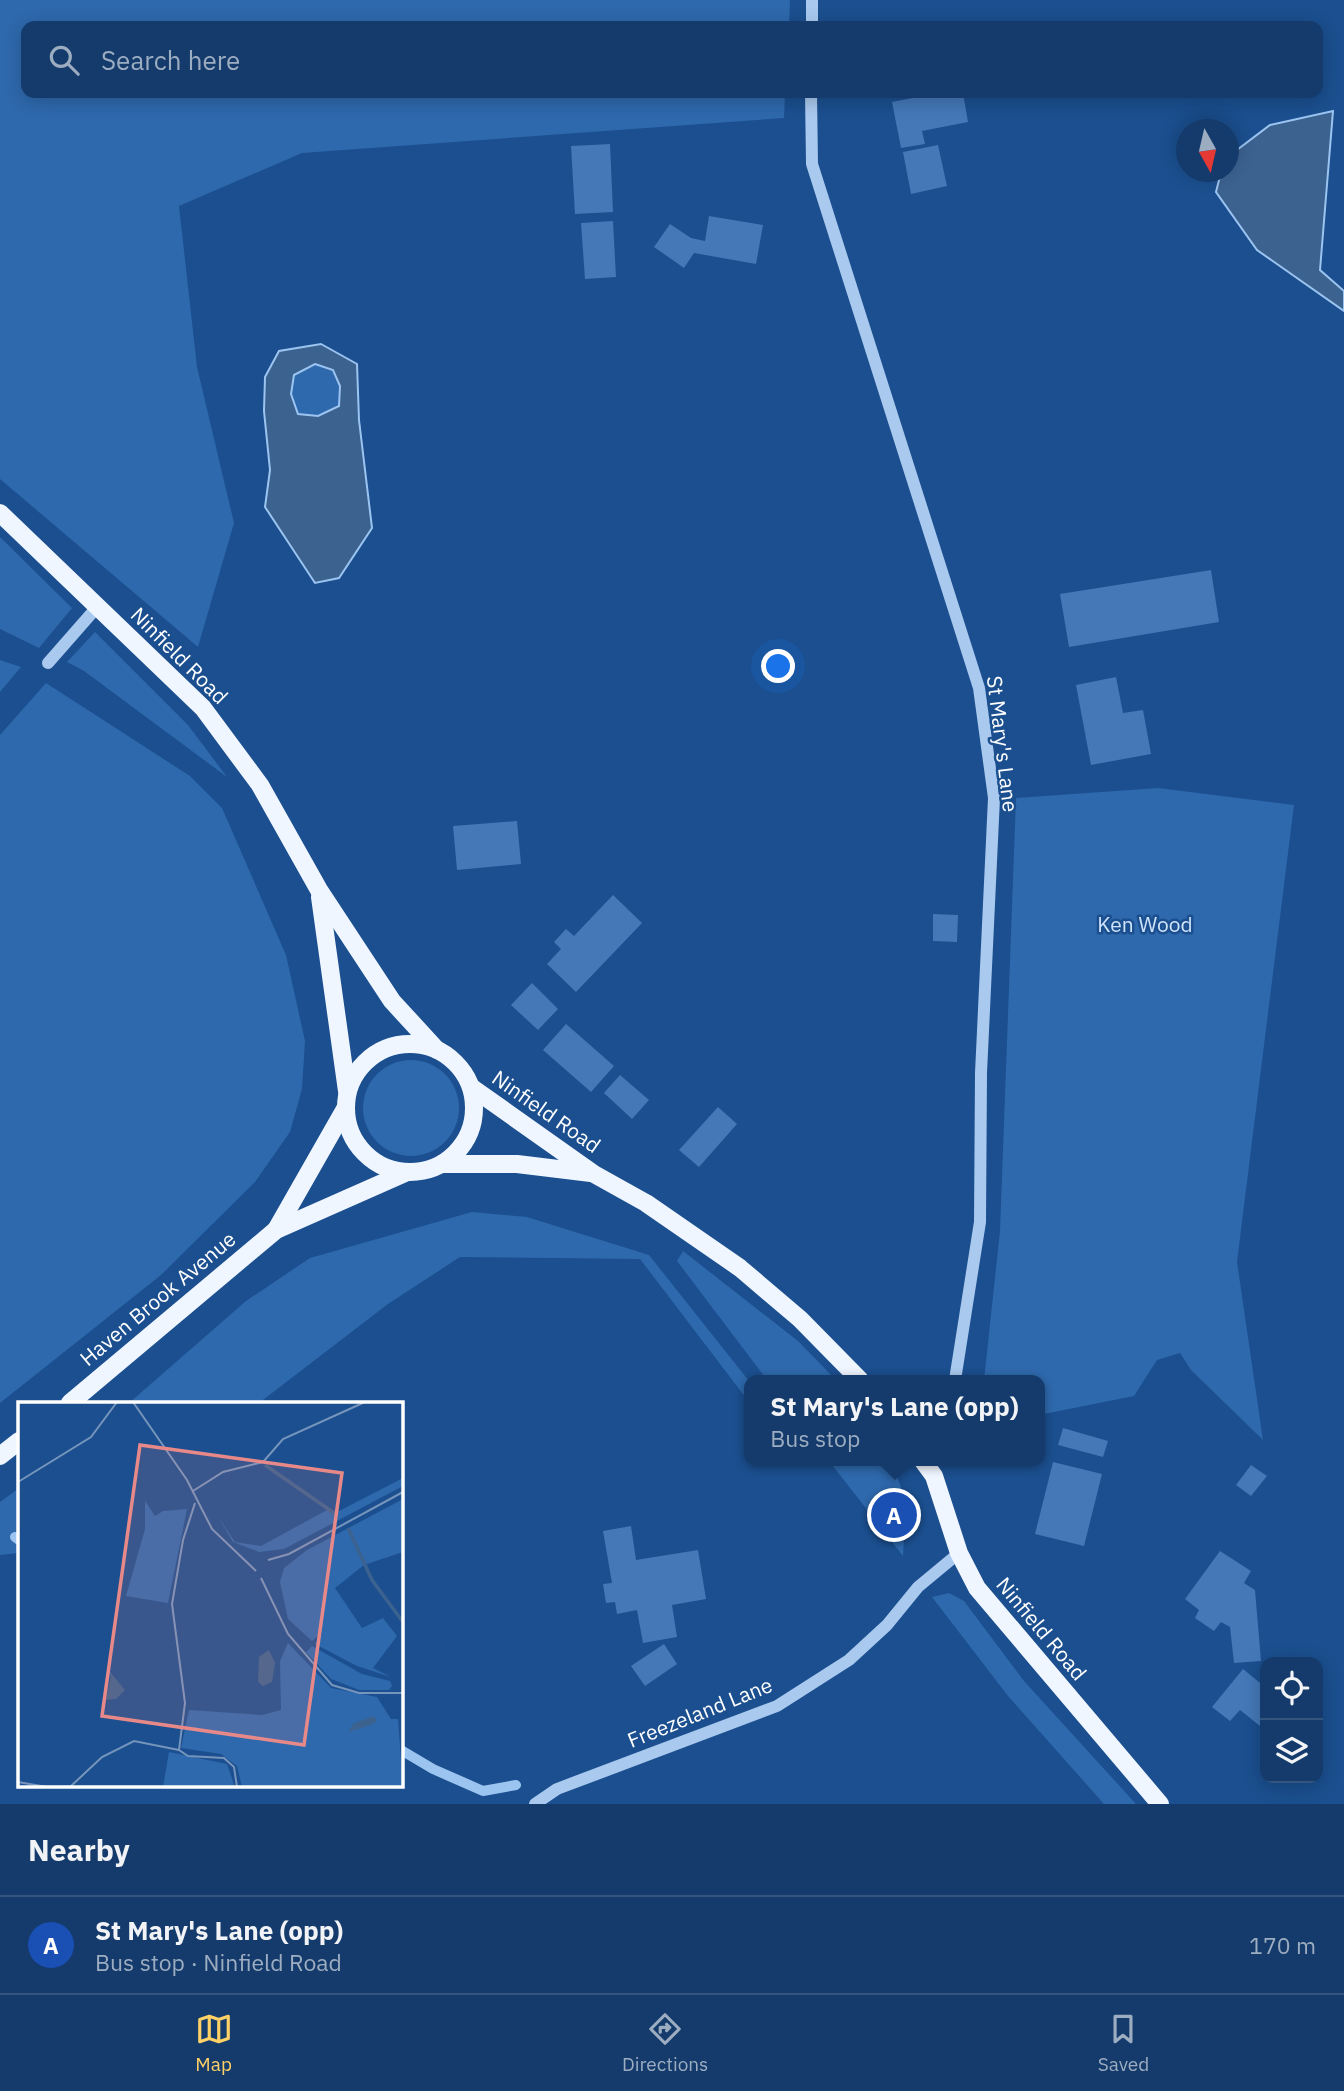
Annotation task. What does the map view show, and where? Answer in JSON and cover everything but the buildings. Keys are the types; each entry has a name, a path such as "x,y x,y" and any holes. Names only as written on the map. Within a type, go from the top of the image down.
{"main road":[{"name":"Ninfield Road","path":"0,513 204,708 260,785 319,890 392,1001 437,1050"},
{"name":"Ninfield Road","path":"319,890 347,1091"},
{"path":"419,1044 437,1050 453,1060 471,1087 474,1104 468,1136 457,1152 442,1164 425,1171 386,1169 370,1159 356,1145 348,1128 345,1109 347,1091 355,1074 367,1059 383,1050 400,1045 419,1044"},
{"name":"Ninfield Road","path":"471,1087 594,1174 646,1203 740,1268 800,1319 855,1375"},
{"name":"Haven Brook Avenue","path":"276,1230 345,1109"},
{"name":"Ninfield Road","path":"442,1164 517,1164 594,1174"},
{"name":"Haven Brook Avenue","path":"70,1402 276,1230 405,1172"},
{"path":"0,1456 18,1442"},
{"name":"Ninfield Road","path":"937,1469 959,1553 977,1588 1160,1804"}],"street":[{"path":"812,0 812,21"},
{"name":"St Mary's Lane","path":"811,98 812,164 979,688 994,798 981,1073 980,1222 956,1375"},
{"path":"48,663 98,606"},
{"name":"Freezeland Lane","path":"535,1804 557,1789 777,1706 849,1660 887,1625 918,1587 959,1553"}],"green space":[{"path":"0,0 790,0 789,21 21,21 21,98 785,98 784,118 302,153 179,206 197,367 234,523 198,647 0,479"},
{"path":"314,364 333,370 340,386 340,407 318,416 298,414 291,394 294,375"},
{"path":"0,537 72,608 39,648 0,629"},
{"path":"95,632 188,725 227,777 84,671 67,662"},
{"path":"0,660 21,667 0,692"},
{"path":"46,683 190,776 222,808 286,955 305,1041 302,1089 290,1132 255,1182 161,1275 0,1403 0,735"},
{"name":"Ken Wood","path":"1158,788 1294,805 1237,1262 1263,1440 1191,1370 1180,1353 1157,1360 1134,1396 1045,1414 1045,1375 985,1375 1000,1231 1016,798"},
{"path":"402,1060 420,1060 438,1068 451,1081 459,1099 456,1127 438,1148 420,1156 402,1156 384,1148 371,1135 363,1117 363,1099 371,1081 384,1068"},
{"path":"472,1212 527,1217 649,1255 744,1375 744,1395 640,1259 460,1257 388,1304 260,1402 130,1402 246,1301 310,1258"},
{"path":"683,1251 798,1341 831,1375 763,1375 677,1261"},
{"path":"833,1466 894,1466 906,1503 903,1556"},
{"path":"18,1489 18,1553 0,1555 0,1502"},
{"path":"949,1593 964,1601 1024,1681 1136,1804 1104,1804 1008,1696 932,1597"}],"shaded area":[{"path":"1333,111 1320,270 1344,291 1344,311 1257,250 1216,192 1218,182 1239,182 1239,148 1270,125"},
{"path":"321,344 357,364 359,420 372,528 339,578 315,583 265,507 270,470 264,411 265,377 279,351","holes":["315,364 333,370 340,386 339,406 318,416 298,414 291,394 294,375"]}],"waterway":[{"path":"402,1751 433,1769 483,1791 516,1785"}],"place":[{"name":"St Mary's Lane (opp)","path":"894,1515"}]}
